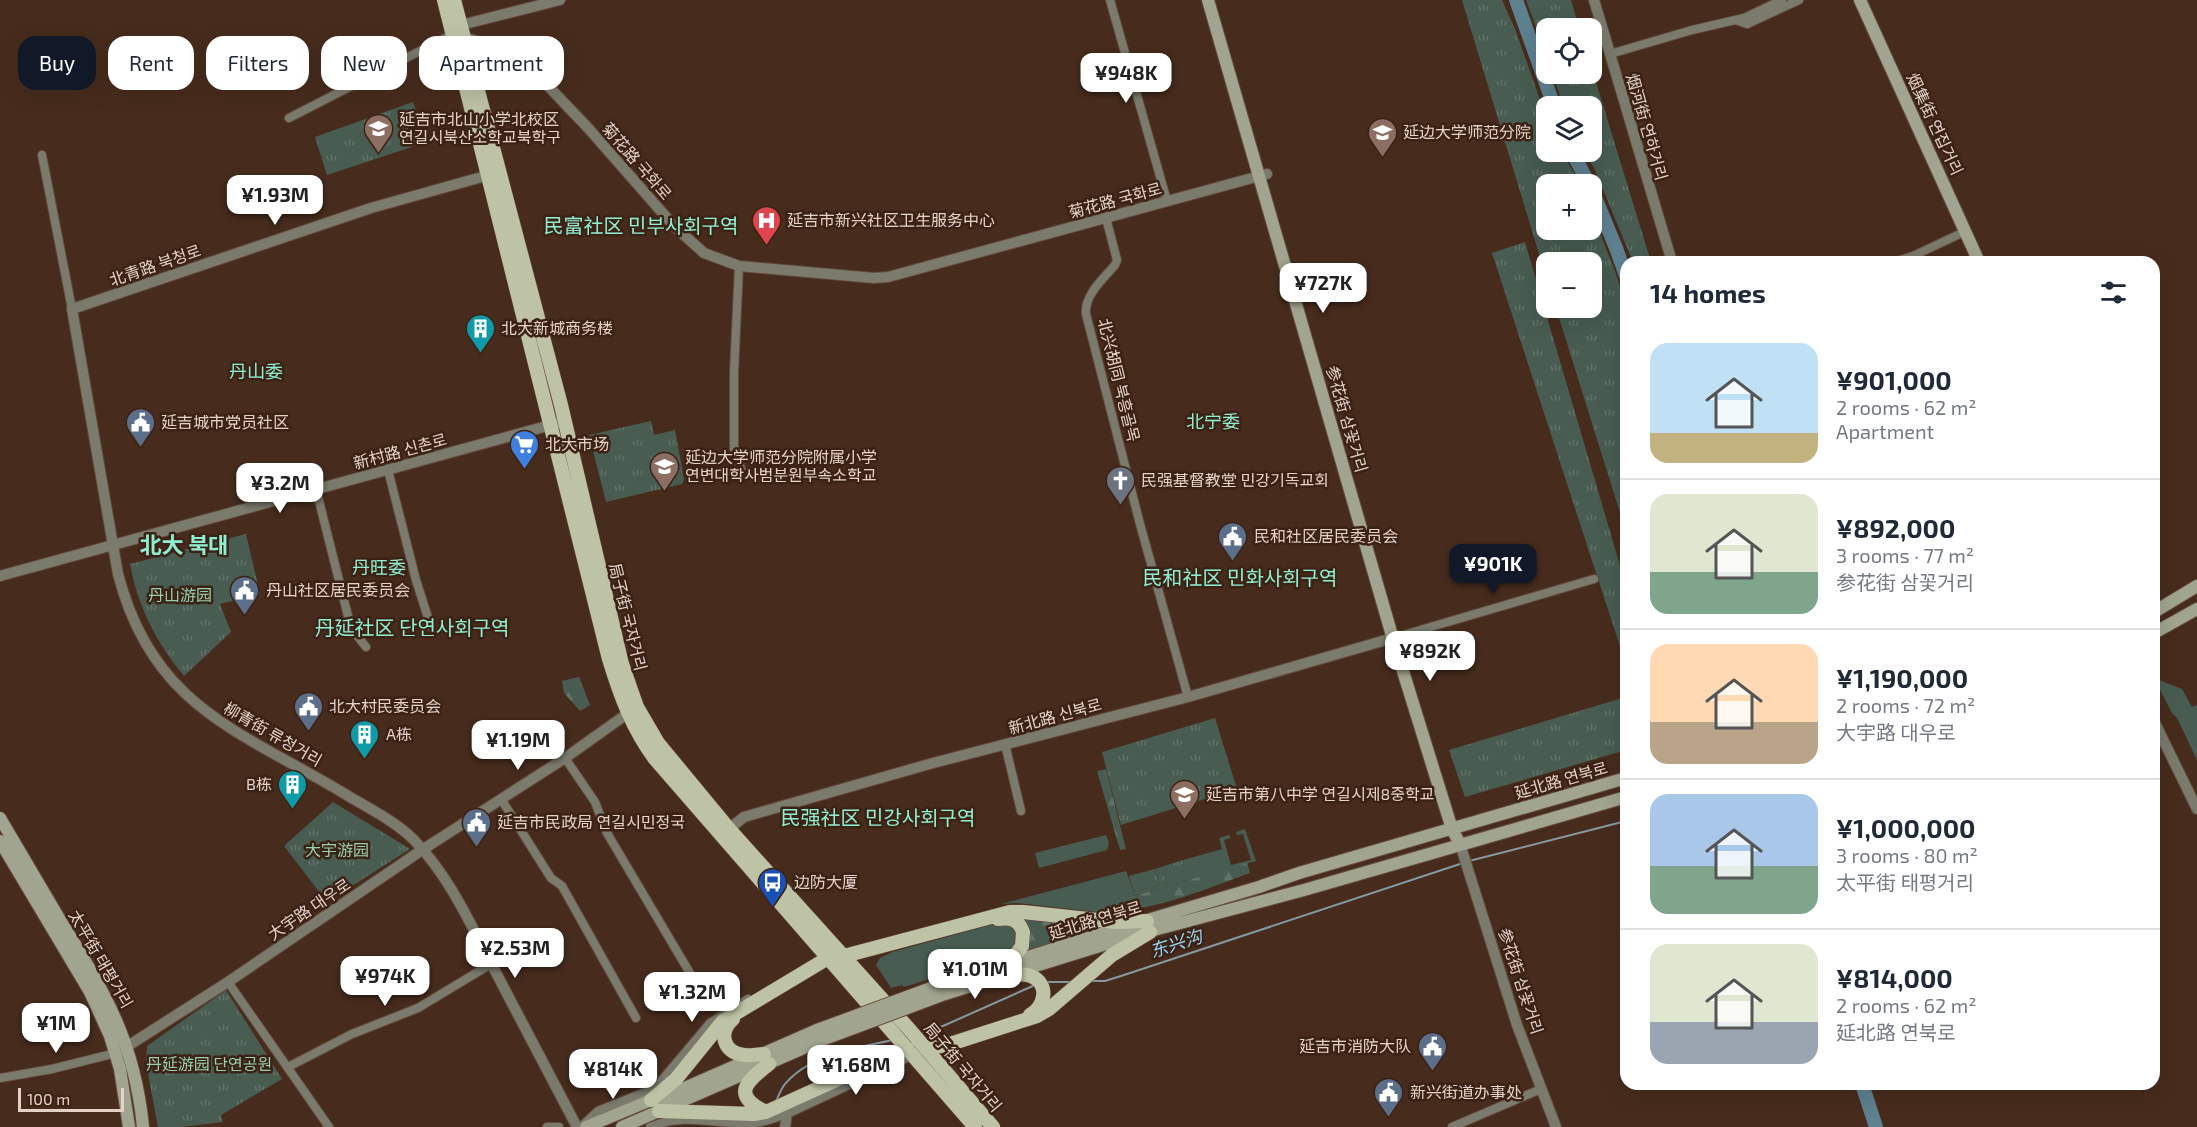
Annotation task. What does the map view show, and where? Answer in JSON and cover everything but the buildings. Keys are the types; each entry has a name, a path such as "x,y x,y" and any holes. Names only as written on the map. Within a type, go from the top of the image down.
{"main road":[{"name":"局子街 국자거리","path":"444,0 459,32 622,664 632,711 725,832 829,960 894,1033 914,1047 993,1127"},
{"name":"局子街 국자거리","path":"454,0 489,175 558,422"},
{"name":"参花街 삼꽃거리","path":"1208,0 1263,175"},
{"name":"参花街 삼꽃거리","path":"1214,0 1396,638 1460,844"},
{"name":"烟集街 연집거리","path":"1860,0 1976,256"},
{"path":"2160,608 2197,586"},
{"path":"2160,630 2197,609"},
{"name":"延北路 연북로","path":"944,989 996,978 1135,935 1149,926 1299,873 1620,780"},
{"name":"延北路 연북로","path":"622,1127 662,1098 767,1059 820,1035 1010,964 1460,844 1620,799"},
{"name":"太平街 태평거리","path":"0,818 94,974 119,1024 128,1047 139,1094 143,1127"},
{"name":"局子街 국자거리","path":"725,832 909,1029 914,1047 975,1127"},
{"name":"太平街 태평거리","path":"0,841 90,992 116,1053 129,1127"},
{"path":"845,958 1010,912 1149,926"},
{"path":"845,958 993,920 1010,918 1019,924 1024,936 1022,946 1010,964"},
{"path":"914,1047 947,1045 1037,1016 1149,926"},
{"path":"767,1059 744,1055 726,1046 724,1036 727,1025 829,960"},
{"path":"655,1105 723,1021 829,960"},
{"path":"655,1105 775,1114 914,1047 1032,1015 1039,1008 1043,1000 1041,986 1031,976 996,978"},
{"path":"767,1059 748,1080 746,1092 751,1103 775,1114"},
{"name":"延北路 연북로","path":"586,1127 655,1105"}],"street":[{"path":"289,118 459,32 560,0"},
{"name":"烟河街 연하거리","path":"1594,0 1670,256"},
{"path":"1610,54 1692,30 1736,20 1782,0"},
{"path":"1736,20 1747,24 1799,0"},
{"path":"1113,1 1167,201"},
{"name":"菊花路 국화로","path":"459,32 497,47 529,68 589,129 690,242 704,253 739,266 874,278 888,277 1263,175"},
{"path":"42,155 72,309"},
{"name":"北青路 북청로","path":"72,309 371,208 489,175"},
{"name":"北兴胡同 북흥골목","path":"1106,218 1117,260 1090,296 1086,314 1140,524 1188,697"},
{"path":"1913,256 1966,231"},
{"path":"739,266 734,372 734,449 741,469"},
{"name":"柳青街 류청거리","path":"72,309 118,574 133,621 159,666 188,697 224,726 320,778 395,825 422,850 457,898 579,1127"},
{"name":"新村路 신촌로","path":"0,576 558,422"},
{"path":"388,470 430,627"},
{"path":"316,489 351,628 366,647"},
{"path":"1396,638 1594,579"},
{"name":"新北路 신북로","path":"725,832 744,817 1005,744 1188,697 1396,638"},
{"name":"大宇路 대우로","path":"116,1053 228,982 632,711"},
{"path":"2160,732 2197,809"},
{"path":"1005,744 1021,811"},
{"path":"565,758 595,802 607,833 694,980"},
{"path":"501,800 551,878 562,886 636,1018"},
{"name":"参花街 삼꽃거리","path":"1460,844 1517,1025 1556,1127"},
{"path":"579,1127 598,1111 645,1092 662,1081 701,1032 719,1015 810,962 829,960"},
{"path":"288,1067 352,1034 418,1008 491,964"},
{"path":"228,982 329,1127"},
{"path":"0,1078 116,1053"},
{"path":"1452,1127 1541,1089"},
{"path":"650,1127 669,1120 681,1119 751,1123 775,1114 785,1127"},
{"path":"547,1127 559,1127"}],"green space":[{"path":"1462,0 1502,0 1539,96 1536,96 1536,162 1568,162 1574,174 1536,174 1536,240 1602,238 1620,286 1620,513 1559,318 1602,318 1602,252 1538,252"},
{"path":"1526,0 1571,0 1576,18 1536,18 1536,27"},
{"path":"1556,84 1597,84 1600,96 1560,96"},
{"path":"413,102 427,142 327,175 315,137"},
{"path":"1602,102 1649,256 1631,256 1602,187 1602,174 1596,174 1590,162 1602,162"},
{"path":"1525,242 1536,279 1536,318 1547,318 1620,566 1620,647 1492,253"},
{"path":"651,421 654,435 675,430 684,479 682,484 606,502 589,435"},
{"name":"丹山游园","path":"246,534 260,594 220,604 231,632 184,676 157,637 143,609 130,564"},
{"path":"579,677 590,705 580,711 564,693 562,681"},
{"path":"2160,680 2182,689 2192,707 2197,705 2197,760 2177,718 2160,690"},
{"path":"1620,699 1620,752 1465,797 1449,750"},
{"path":"1215,718 1237,789 1121,825 1102,752"},
{"path":"1106,769 1126,849 1120,850 1097,771"},
{"name":"大宇游园","path":"333,802 410,849 327,902 284,846"},
{"path":"1245,829 1256,861 1134,896 1130,886 1132,908 1139,908 1105,913 1017,903 1001,904 1126,871 1134,892 1159,885 1155,869 1158,868 1163,884 1187,876 1183,860 1222,849 1219,838 1229,835 1231,838 1224,840 1231,865 1251,860 1243,834 1237,835 1236,832"},
{"path":"1106,835 1109,843 1107,850 1039,868 1035,853"},
{"path":"1183,860 1188,877 1162,884 1158,868"},
{"path":"1247,863 1250,873 1190,895 1143,907 1132,908 1129,902 1130,884 1134,896"},
{"path":"1155,869 1159,885 1134,892 1129,876"},
{"path":"1022,917 1109,927 1022,954"},
{"path":"998,923 1011,927 1016,933 1015,942 1009,954 904,987 902,985 891,988 876,965 880,958 892,952"},
{"name":"丹延游园 단연공원","path":"226,990 282,1079 221,1115 223,1122 182,1127 158,1127 146,1063 147,1046"}],"waterway":[{"path":"1516,0 1550,96"},
{"path":"1577,162 1584,174"},
{"path":"1602,214 1620,259"},
{"name":"东兴沟","path":"1469,861 1620,823"},
{"name":"东兴沟","path":"1092,981 1105,981 1121,976 1463,863"},
{"name":"东兴沟","path":"1047,982 1071,982"},
{"name":"东兴沟","path":"919,1033 943,1026 1035,985"},
{"name":"东兴沟","path":"776,1101 785,1084 807,1066 835,1054 893,1040"},
{"path":"1864,1090 1876,1127"}],"place":[{"name":"延吉市北山小学北校区 연길시북산소학교북학구","path":"378,154"},
{"name":"延边大学师范分院","path":"1382,158"},
{"name":"延吉市新兴社区卫生服务中心","path":"766,246"},
{"name":"北大新城商务楼","path":"480,354"},
{"name":"延吉城市党员社区","path":"140,448"},
{"name":"北大市场","path":"524,470"},
{"name":"延边大学师范分院附属小学 연변대학사범분원부속소학교","path":"664,492"},
{"name":"民强基督教堂 민강기독교회","path":"1120,506"},
{"name":"民和社区居民委员会","path":"1233,562"},
{"name":"丹山社区居民委员会","path":"245,616"},
{"name":"北大村民委员会","path":"308,732"},
{"name":"A栋","path":"365,760"},
{"name":"B栋","path":"293,810"},
{"name":"延吉市第八中学 연길시제8중학교","path":"1185,820"},
{"name":"延吉市民政局 연길시민정국","path":"476,848"},
{"name":"边防大厦","path":"773,908"},
{"name":"延吉市消防大队","path":"1432,1072"},
{"name":"新兴街道办事处","path":"1389,1118"}],"district":[{"name":"民富社区 민부사회구역","path":"641,226"},
{"name":"丹山委","path":"256,372"},
{"name":"北宁委","path":"1213,422"},
{"name":"北大 북대","path":"184,545"},
{"name":"丹旺委","path":"379,568"},
{"name":"民和社区 민화사회구역","path":"1240,578"},
{"name":"丹延社区 단연사회구역","path":"412,628"},
{"name":"民强社区 민강사회구역","path":"878,818"}]}
